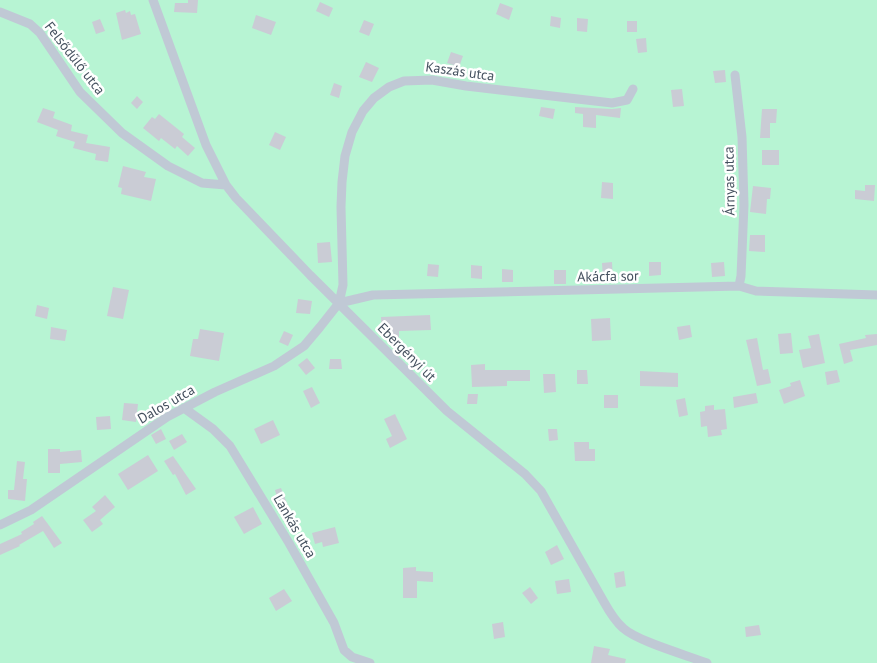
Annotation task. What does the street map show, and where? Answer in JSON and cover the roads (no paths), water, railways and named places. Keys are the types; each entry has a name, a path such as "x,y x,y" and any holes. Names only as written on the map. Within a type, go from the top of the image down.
{"street":[{"name":"Ebergényi út","path":"153,0 206,145 226,185 284,249 447,411 525,474 541,491 613,617 624,629 639,638 707,663"},
{"name":"Felsődűlő utca","path":"0,12 30,24 40,32 80,92 122,133 168,166 202,183 226,185"},
{"name":"Árnyas utca","path":"735,75 742,137 744,205 741,276 738,286"},
{"name":"Kaszás utca","path":"339,303 343,285 341,207 346,156 352,132 363,111 374,98 389,87 404,81 432,80 612,103 627,100 633,89"},
{"name":"Akácfa sor","path":"339,303 373,295 738,286 756,291 877,295"},
{"name":"Dalos utca","path":"0,525 31,510 167,417 274,366 304,346 339,303"},
{"name":"Lankás utca","path":"184,408 213,429 230,446 334,623 344,650 352,657 370,663"}]}
